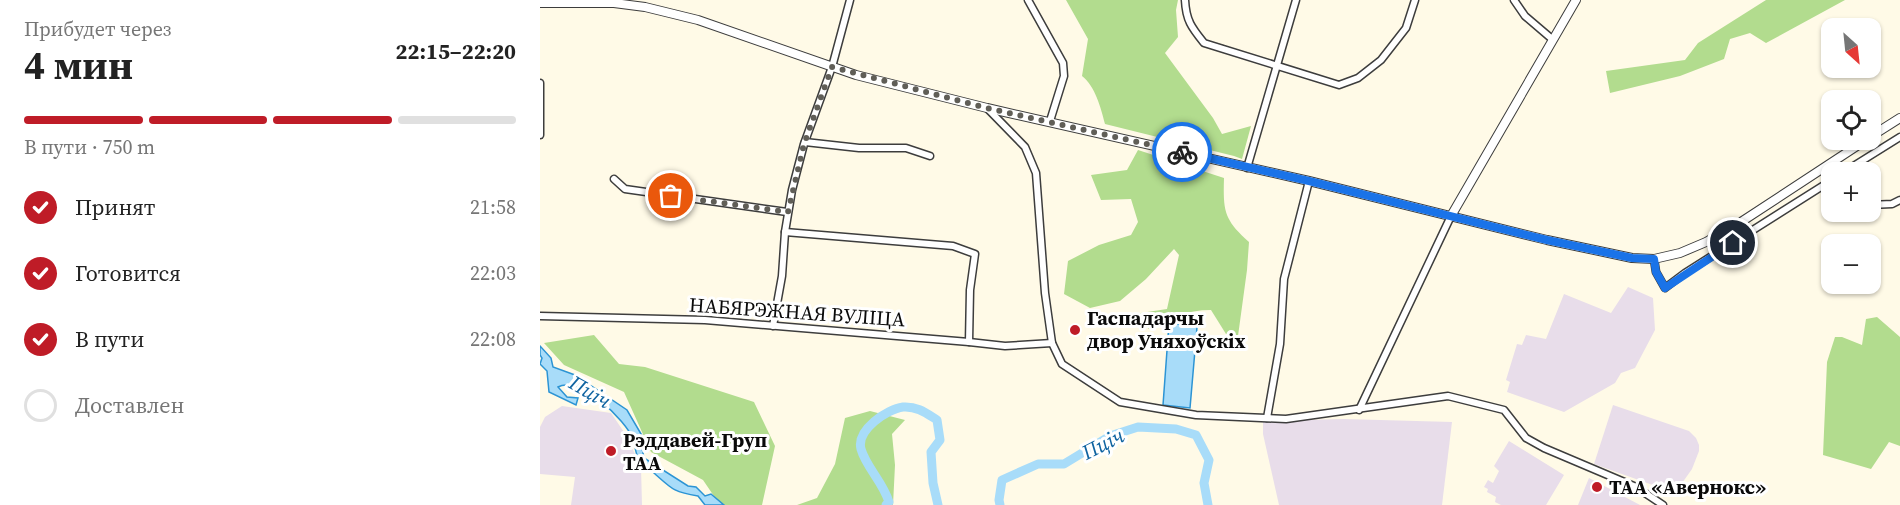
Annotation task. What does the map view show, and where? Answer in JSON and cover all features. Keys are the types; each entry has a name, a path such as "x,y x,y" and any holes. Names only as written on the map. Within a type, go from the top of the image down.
{"street":[{"path":"773,326 782,276 788,212 805,142 832,67 850,0"},
{"path":"1028,0 1063,63 1064,76 1050,121"},
{"path":"1185,0 1191,27 1204,43 1339,85 1358,78 1381,60 1406,28 1414,0"},
{"path":"1247,168 1296,0"},
{"path":"1514,0 1525,16 1552,39"},
{"path":"1359,410 1451,216 1576,0"},
{"path":"540,3 614,3 645,7 698,20 832,67 987,108 1309,181 1547,240 1632,258 1654,259 1680,253 1706,242 1741,222 1851,150"},
{"path":"540,83 540,135"},
{"path":"987,108 1024,147 1036,173 1045,293 1052,343 1062,364 1120,402 1196,414 1286,419 1448,396 1504,410 1526,438 1536,444 1636,487 1663,505"},
{"path":"1881,130 1900,118"},
{"path":"1860,162 1900,137"},
{"path":"805,142 906,148 930,156"},
{"path":"614,179 625,189 788,212"},
{"path":"1267,418 1280,344 1284,279 1309,181"},
{"path":"1654,259 1656,272 1665,288 1821,187"},
{"path":"1881,204 1892,204 1900,200"},
{"path":"785,232 953,246 975,254 970,290 969,342"},
{"name":"НАБЯРЭЖНАЯ ВУЛІЦА","path":"540,316 705,320 1005,346 1052,343"}],"shaded area":[{"path":"1628,287 1653,298 1655,330 1635,368 1621,373 1615,383 1564,412 1507,392 1510,382 1506,380 1517,344 1522,345 1526,335 1546,339 1564,294 1611,313"},
{"path":"1613,405 1689,431 1696,438 1699,451 1692,469 1675,493 1594,464"},
{"path":"562,406 611,413 626,435 641,467 642,505 571,505 575,477 540,474 540,427 545,417"},
{"path":"1344,419 1452,422 1442,505 1279,505 1263,434 1263,421"},
{"path":"1509,441 1564,475 1546,505 1501,505 1495,502 1496,497 1487,492 1488,489 1484,487 1488,480 1493,483 1499,471 1494,466"},
{"name":"ТАА «Авернокс»","path":"1589,478 1608,488 1640,505 1578,505"}],"green space":[{"path":"1066,0 1178,0 1176,10 1178,37 1165,53 1213,118 1222,134 1251,126 1242,159 1105,124 1094,91 1082,76 1088,39"},
{"path":"1766,0 1845,0 1766,43 1750,33 1730,39 1724,59 1680,76 1610,93 1606,71 1685,60 1698,43"},
{"path":"1138,150 1224,178 1227,214 1234,227 1249,242 1238,336 1226,334 1211,310 1178,315 1149,329 1134,314 1167,309 1179,255 1174,249 1146,279 1120,301 1090,308 1064,294 1068,261 1099,245 1131,235 1138,222 1131,199 1101,200 1091,175 1127,170"},
{"path":"1877,317 1900,337 1900,446 1889,442 1871,469 1823,455 1827,362 1835,337 1842,337 1862,345 1866,319"},
{"path":"594,335 619,364 645,367 754,402 775,446 762,505 720,505 703,480 651,452 624,392 564,365 544,343"},
{"path":"870,411 905,420 892,434 895,465 893,505 797,505 817,498 835,464 845,418"}],"water":[{"path":"1169,323 1197,327 1190,408 1163,405"},
{"path":"540,346 551,358 553,367 575,375 627,410 644,439 642,448 644,458 688,486 696,487 705,496 711,494 724,505 705,505 698,496 673,489 644,466 637,455 629,431 612,411 589,393 578,387 567,385 558,387 567,397 578,398 576,405 549,392 547,371 540,364 542,358"}],"waterway":[{"name":"Пціч","path":"886,505 889,502 863,456 861,442 868,428 881,416 903,407 921,410 937,420 940,440 931,452 933,483 938,505"},
{"name":"Пціч","path":"1000,505 1002,480 1038,464 1064,464 1110,436 1138,427 1176,429 1196,435 1209,460 1204,483 1208,505"}],"way so far":[{"path":"671,196 788,212 804,144 832,67 987,108 1182,152"}],"place":[{"name":"Гаспадарчы двор Уняхоўскіх","path":"1075,330"},
{"name":"Рэддавей-Груп ТАА","path":"611,451"},
{"name":"ТАА «Авернокс»","path":"1597,487"}],"route":[{"path":"1182,152 1547,240 1632,258 1654,259 1656,272 1665,288 1733,243"}]}
